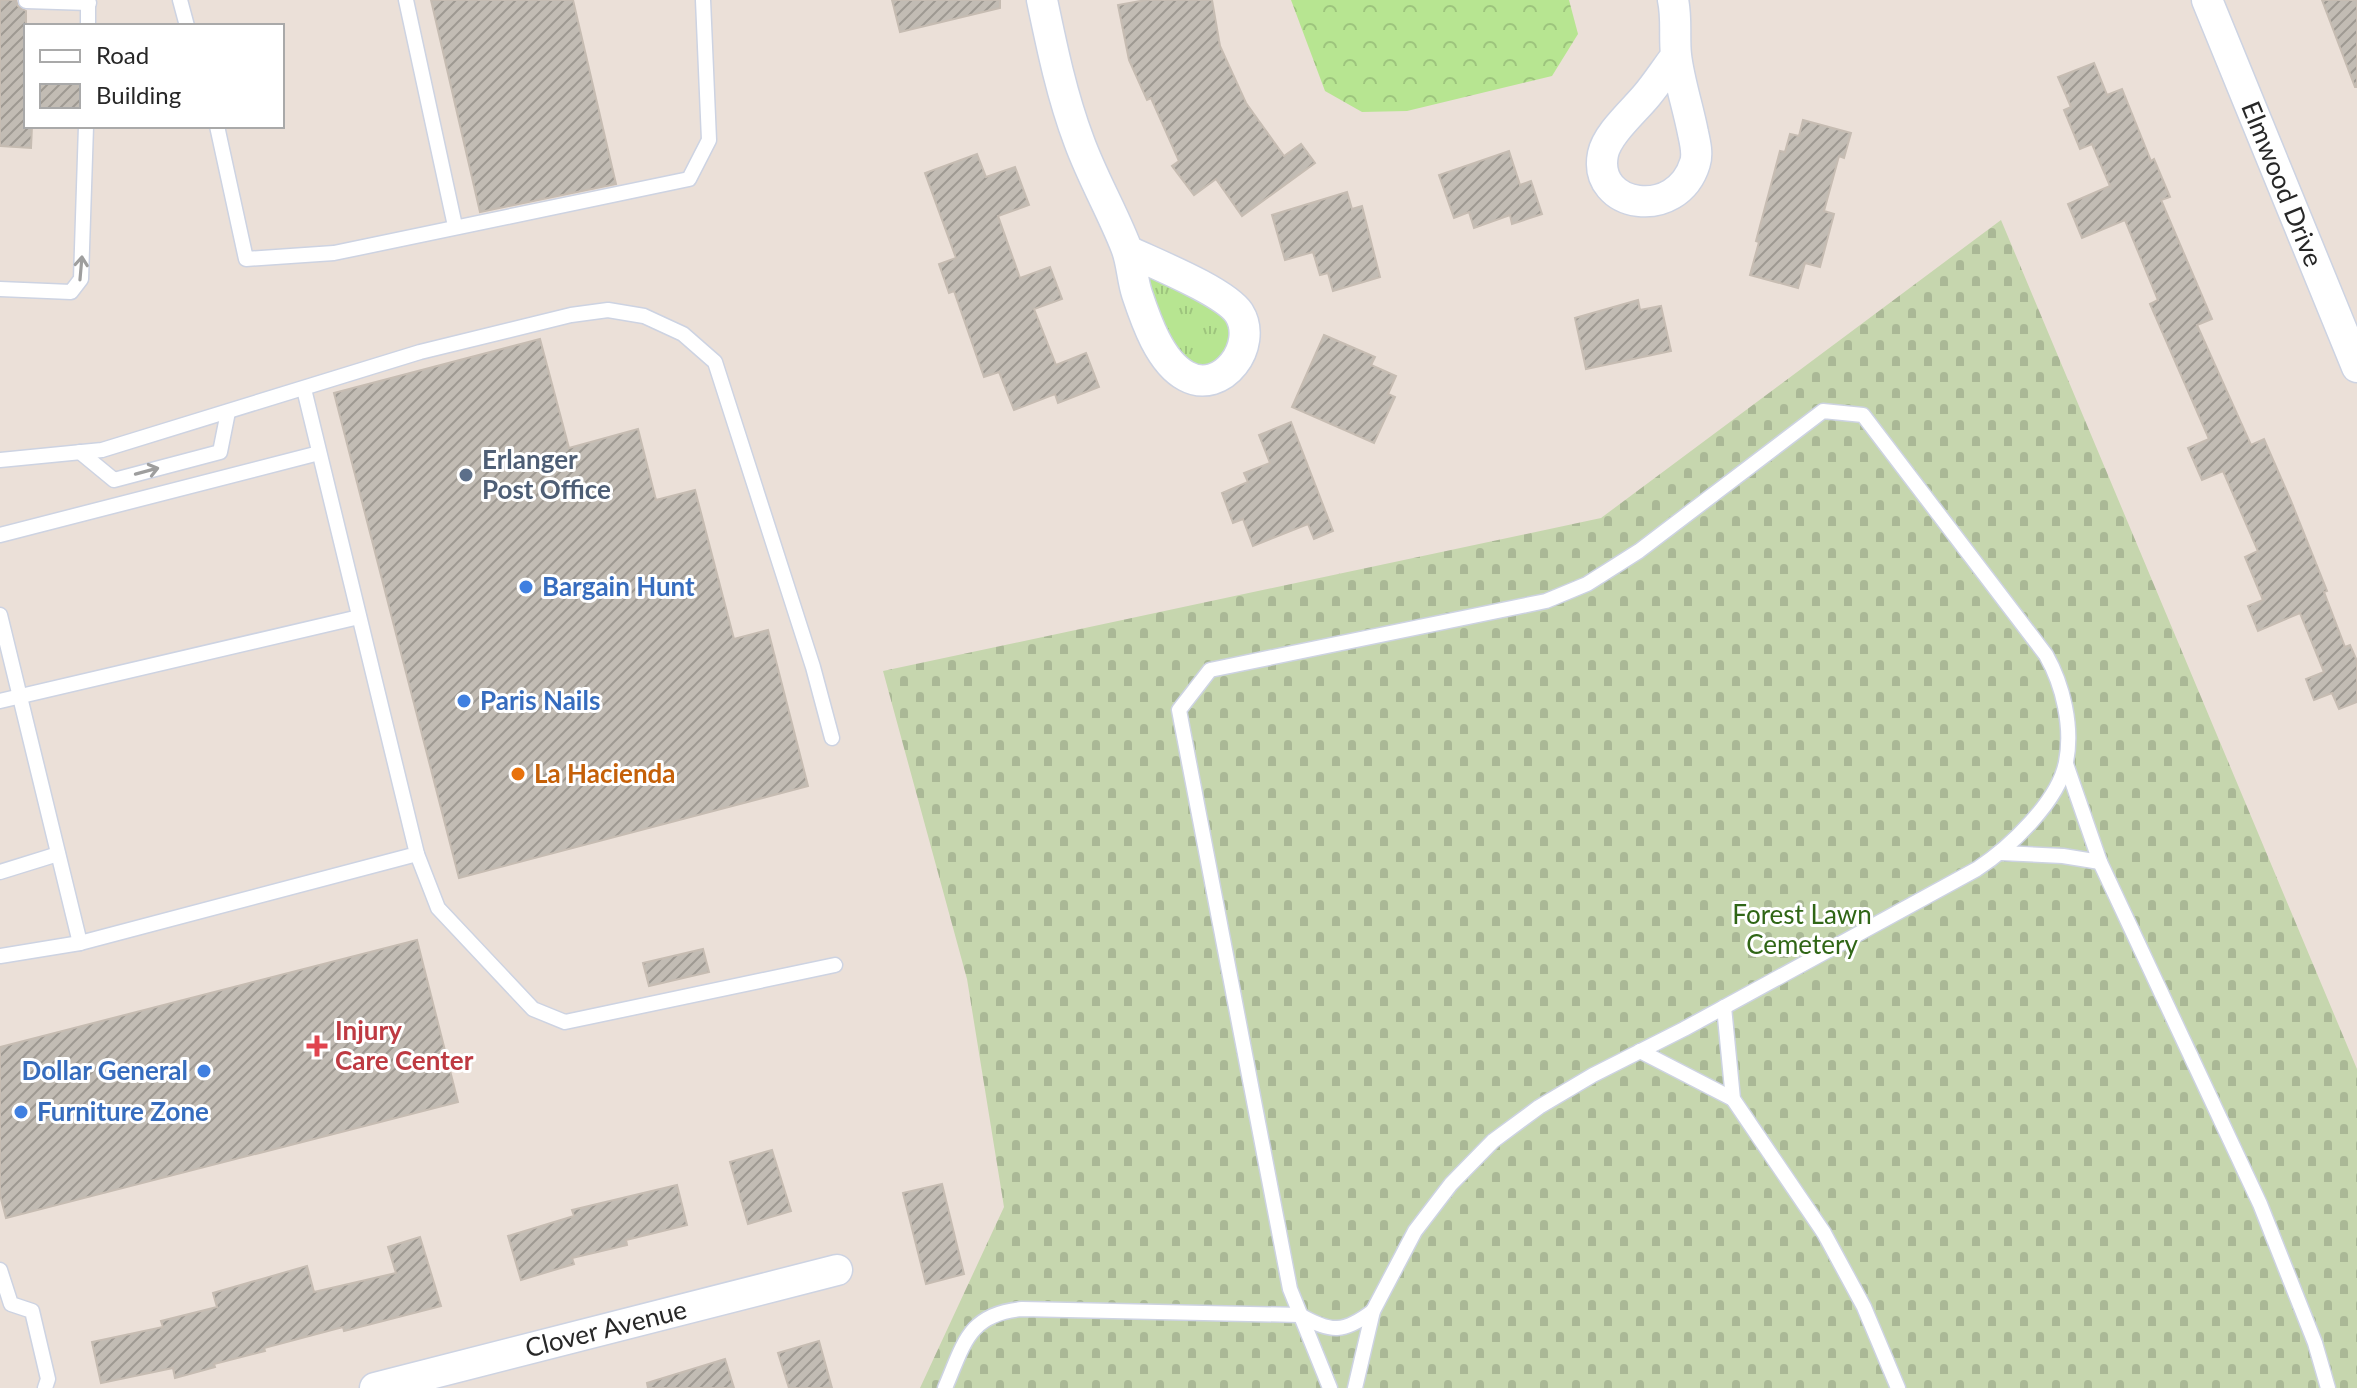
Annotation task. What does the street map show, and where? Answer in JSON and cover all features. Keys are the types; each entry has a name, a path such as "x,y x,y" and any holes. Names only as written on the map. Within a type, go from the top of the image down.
{"street":[{"path":"1042,0 1057,69 1079,143 1128,251 1137,294 1157,341 1174,369 1190,379 1204,381 1218,378 1229,370 1244,345 1240,315 1205,288 1128,251"},
{"path":"1673,0 1676,56"},
{"name":"Elmwood Drive","path":"2207,0 2357,367"},
{"name":"Clover Avenue","path":"375,1388 837,1270"}],"lane":[{"path":"180,0 186,24"},
{"path":"406,0 455,226"},
{"path":"217,128 246,259 334,253 689,179 709,140 703,0"},
{"path":"26,1 88,2 88,24"},
{"path":"0,289 71,292 81,279 86,128"},
{"path":"0,460 102,450 420,352 571,315 608,310 644,316 683,334 715,362 813,667 832,738"},
{"path":"304,389 417,854 438,908 533,1009 565,1022 835,965"},
{"path":"1330,1388 1290,1289 1179,710 1210,670 1546,601 1587,584 1639,551 1823,411 1863,415 2057,673 2068,729 2066,764 2056,787 2002,853 1977,869 1539,1107 1493,1141 1451,1184 1415,1231 1373,1311 1355,1388"},
{"path":"80,452 114,480 220,452 228,412"},
{"path":"0,535 319,453"},
{"path":"0,615 80,943"},
{"path":"0,701 359,617"},
{"path":"2066,764 2100,862 2260,1204 2315,1343 2328,1388"},
{"path":"2002,853 2063,856 2100,862"},
{"path":"0,872 58,854"},
{"path":"0,956 80,943 417,854"},
{"path":"1724,1007 1733,1099"},
{"path":"1640,1051 1733,1099 1824,1233 1864,1307 1898,1388"},
{"path":"0,1271 11,1304 32,1311 48,1379 45,1388"},
{"path":"945,1388 963,1345 977,1323 1001,1310 1300,1315 1319,1326 1338,1329 1356,1324 1373,1311"}],"green space":[{"path":"1291,0 1569,0 1578,34 1552,76 1407,111 1362,112 1325,91"},
{"name":"Forest Lawn Cemetery","path":"2001,220 2357,1069 2357,1388 920,1388 1004,1207 967,979 883,671 1601,518"},
{"path":"1140,268 1206,302 1227,320 1231,337 1224,359 1199,367 1176,359"}],"building":[{"path":"0,0 16,0 18,6 26,11 24,128 32,128 31,148 0,146"},
{"path":"431,0 573,0 616,184 480,212"},
{"path":"892,0 1000,0 1000,8 900,32"},
{"path":"1146,0 1212,0 1220,46 1246,103 1284,156 1301,144 1315,163 1242,216 1216,179 1194,195 1172,166 1179,161 1151,98 1147,100 1129,60 1118,5"},
{"path":"2322,0 2357,0 2357,87 2355,87"},
{"path":"2094,63 2107,95 2122,89 2151,161 2154,159 2170,197 2161,200 2212,319 2197,325 2251,445 2264,439 2291,501 2327,591 2324,592 2345,647 2350,645 2357,661 2357,702 2339,709 2332,693 2314,700 2306,679 2324,672 2300,613 2258,631 2248,606 2263,600 2245,557 2258,551 2223,471 2202,480 2188,448 2209,439 2150,304 2158,300 2125,220 2082,238 2068,204 2110,186 2092,144 2080,149 2064,110 2071,107 2058,77"},
{"path":"1803,120 1851,133 1844,158 1839,156 1824,211 1834,214 1820,267 1805,263 1798,288 1750,275 1780,151 1785,152 1790,134 1799,136"},
{"path":"1509,151 1520,185 1531,181 1542,214 1512,224 1510,215 1474,228 1469,212 1454,218 1439,175"},
{"path":"977,154 986,177 1015,167 1029,205 998,216 1020,278 1050,267 1062,299 1034,309 1056,365 1086,353 1099,387 1058,403 1055,394 1014,410 999,372 984,377 954,291 949,293 939,264 956,258 925,173"},
{"path":"1347,192 1352,209 1362,206 1380,277 1333,291 1328,273 1320,275 1313,252 1285,260 1272,215"},
{"path":"1638,300 1640,310 1661,306 1671,351 1586,369 1575,318"},
{"path":"1324,335 1375,357 1371,365 1396,376 1388,394 1395,397 1374,443 1292,407"},
{"path":"540,339 569,448 638,429 656,500 695,490 734,639 768,630 808,786 459,878 334,393"},
{"path":"1291,422 1333,531 1314,539 1308,524 1253,546 1243,519 1233,523 1222,493 1248,482 1244,473 1270,463 1259,435"},
{"path":"417,940 458,1102 6,1218 0,1195 0,1047"},
{"path":"703,949 709,972 649,986 643,963"},
{"path":"772,1150 791,1211 748,1224 730,1162"},
{"path":"942,1184 964,1274 926,1284 903,1193"},
{"path":"677,1185 687,1225 626,1240 627,1245 572,1258 574,1264 521,1280 508,1236 574,1216 572,1210"},
{"path":"420,1237 441,1306 264,1348 265,1351 175,1378 173,1368 101,1383 92,1342 163,1327 161,1321 217,1307 213,1293 307,1266 314,1292 396,1273 388,1247"},
{"path":"819,1341 832,1388 789,1388 778,1353"},
{"path":"725,1359 734,1388 648,1388 647,1383"}],"place":[{"name":"Erlanger Post Office","path":"466,475"},
{"name":"Bargain Hunt","path":"526,587"},
{"name":"Paris Nails","path":"464,701"},
{"name":"La Hacienda","path":"518,774"},
{"name":"Injury Care Center","path":"317,1046"},
{"name":"Dollar General","path":"204,1071"},
{"name":"Furniture Zone","path":"21,1112"}]}
